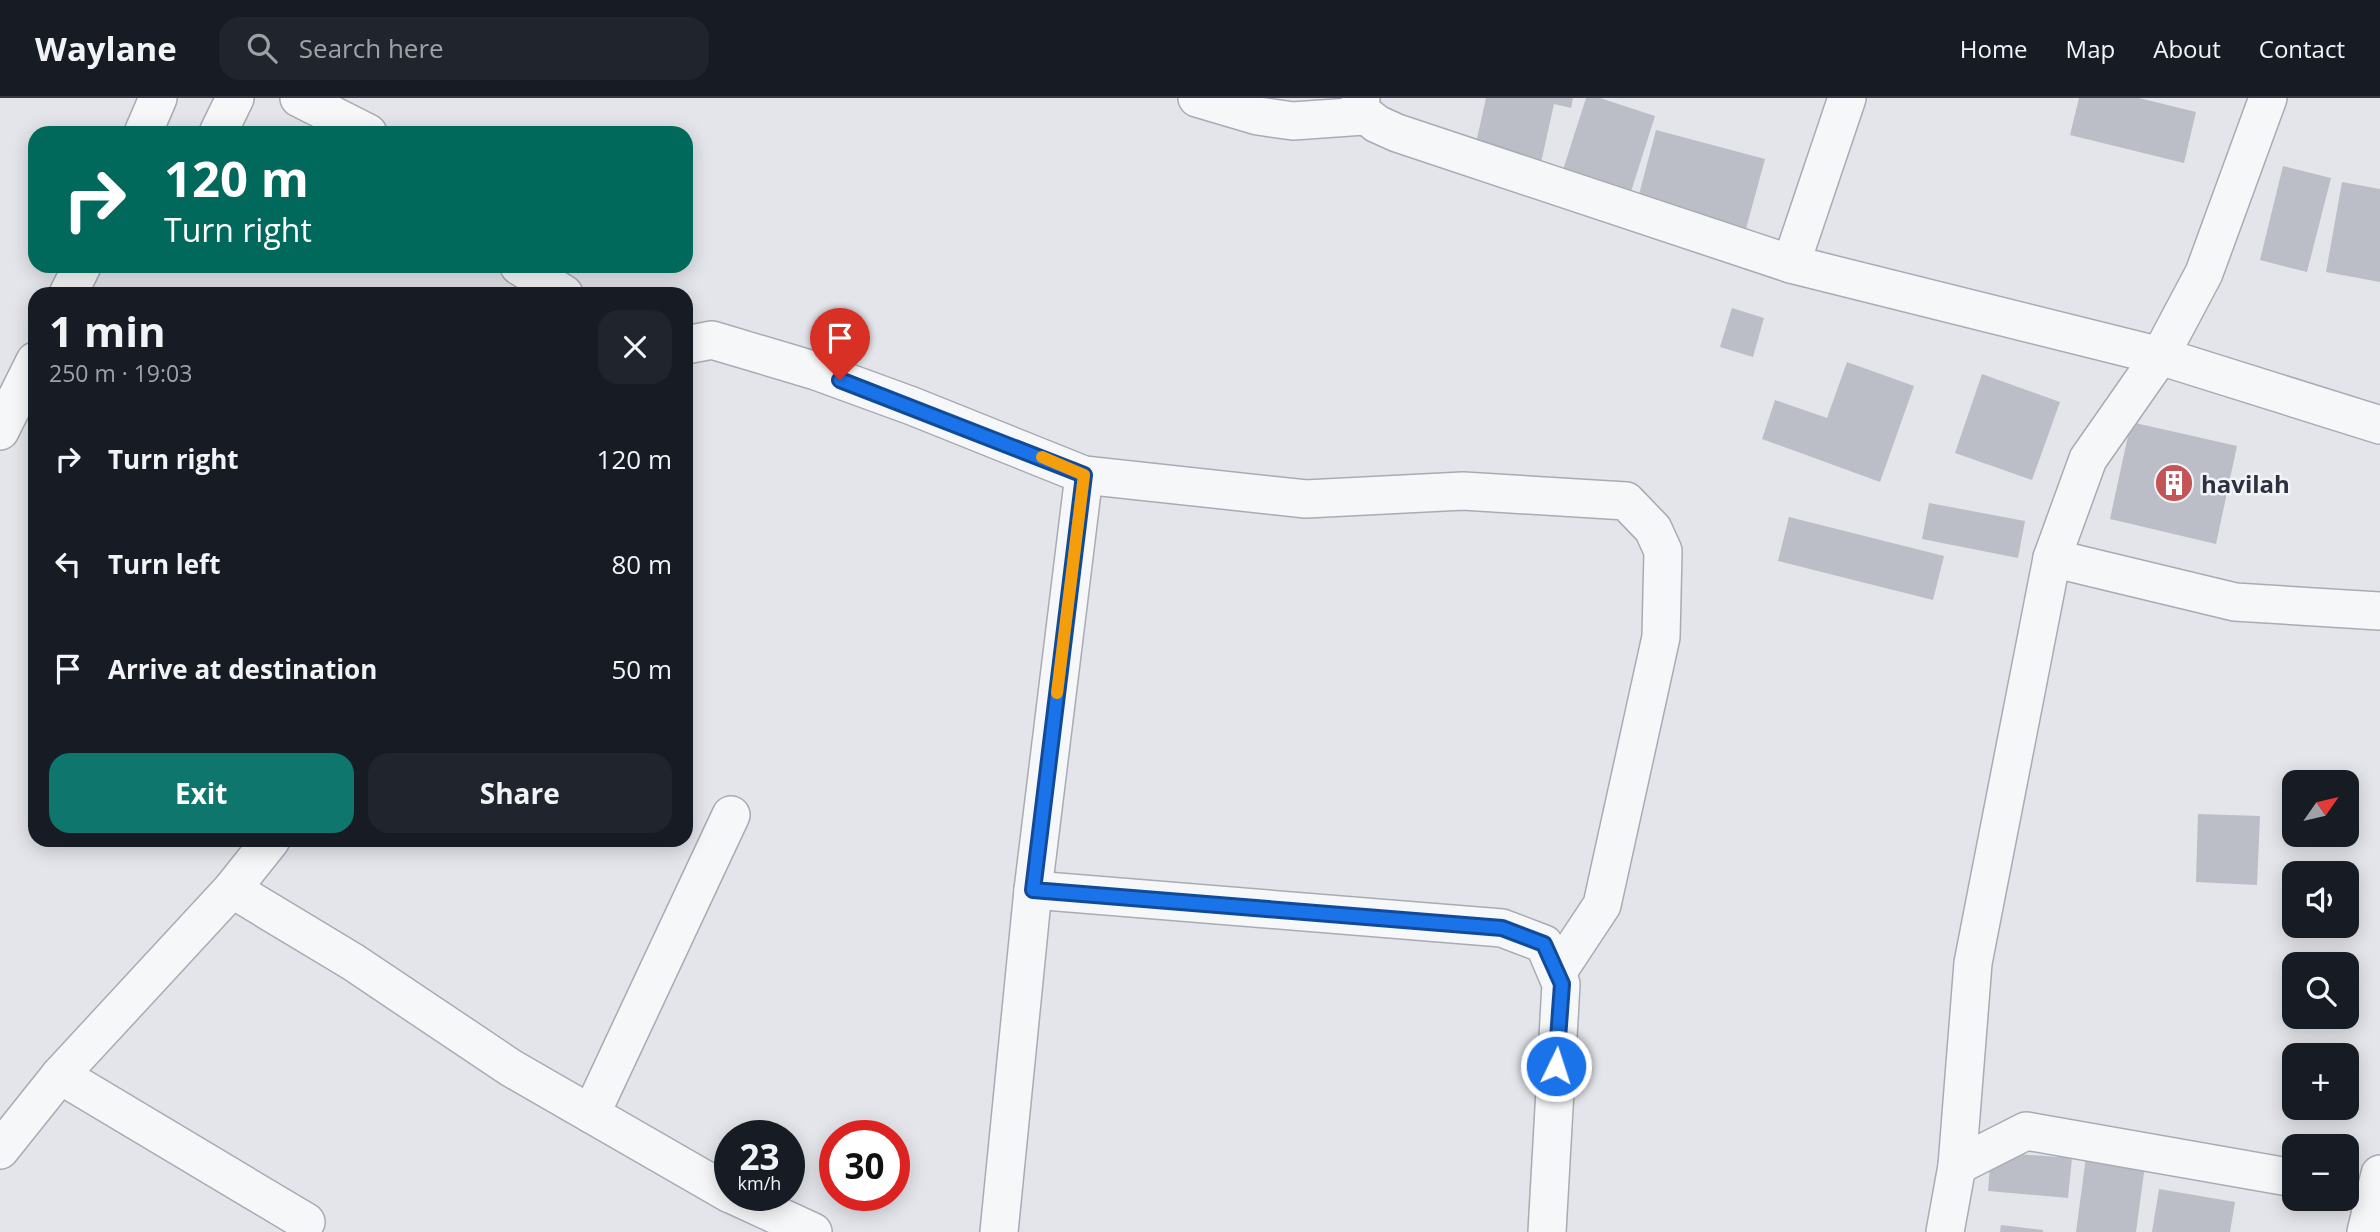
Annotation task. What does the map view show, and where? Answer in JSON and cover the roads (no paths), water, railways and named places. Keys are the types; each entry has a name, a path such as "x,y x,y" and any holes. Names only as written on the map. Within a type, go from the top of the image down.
{"street":[{"path":"146,126 158,98"},
{"path":"221,126 235,98"},
{"path":"299,98 354,126"},
{"path":"1197,98 1258,116 1293,121 1363,107 1397,133 1791,264 2160,356 2380,425"},
{"path":"1791,264 1847,98"},
{"path":"1945,1232 1957,1166 1973,962 2052,558 2088,459 2160,356 2204,273 2268,98"},
{"path":"530,273 553,287"},
{"path":"693,344 712,340 816,371 912,406 1084,475 1306,499 1462,491 1626,501 1642,515 1663,551 1661,637 1602,905 1557,973"},
{"path":"0,431 28,375"},
{"path":"999,1232 1033,890 1084,475"},
{"path":"2052,558 2235,602 2380,611"},
{"path":"592,1114 731,815"},
{"path":"0,1150 60,1075 232,889 265,847"},
{"path":"232,889 353,962 511,1068 714,1184"},
{"path":"1033,890 1502,928 1544,944 1562,984 1547,1232"},
{"path":"60,1075 306,1222"},
{"path":"1957,1166 2026,1131 2282,1176"},
{"path":"2366,1232 2371,1187"},
{"path":"768,1211 813,1232"}],"place":[{"name":"havilah","path":"2174,483"}]}
